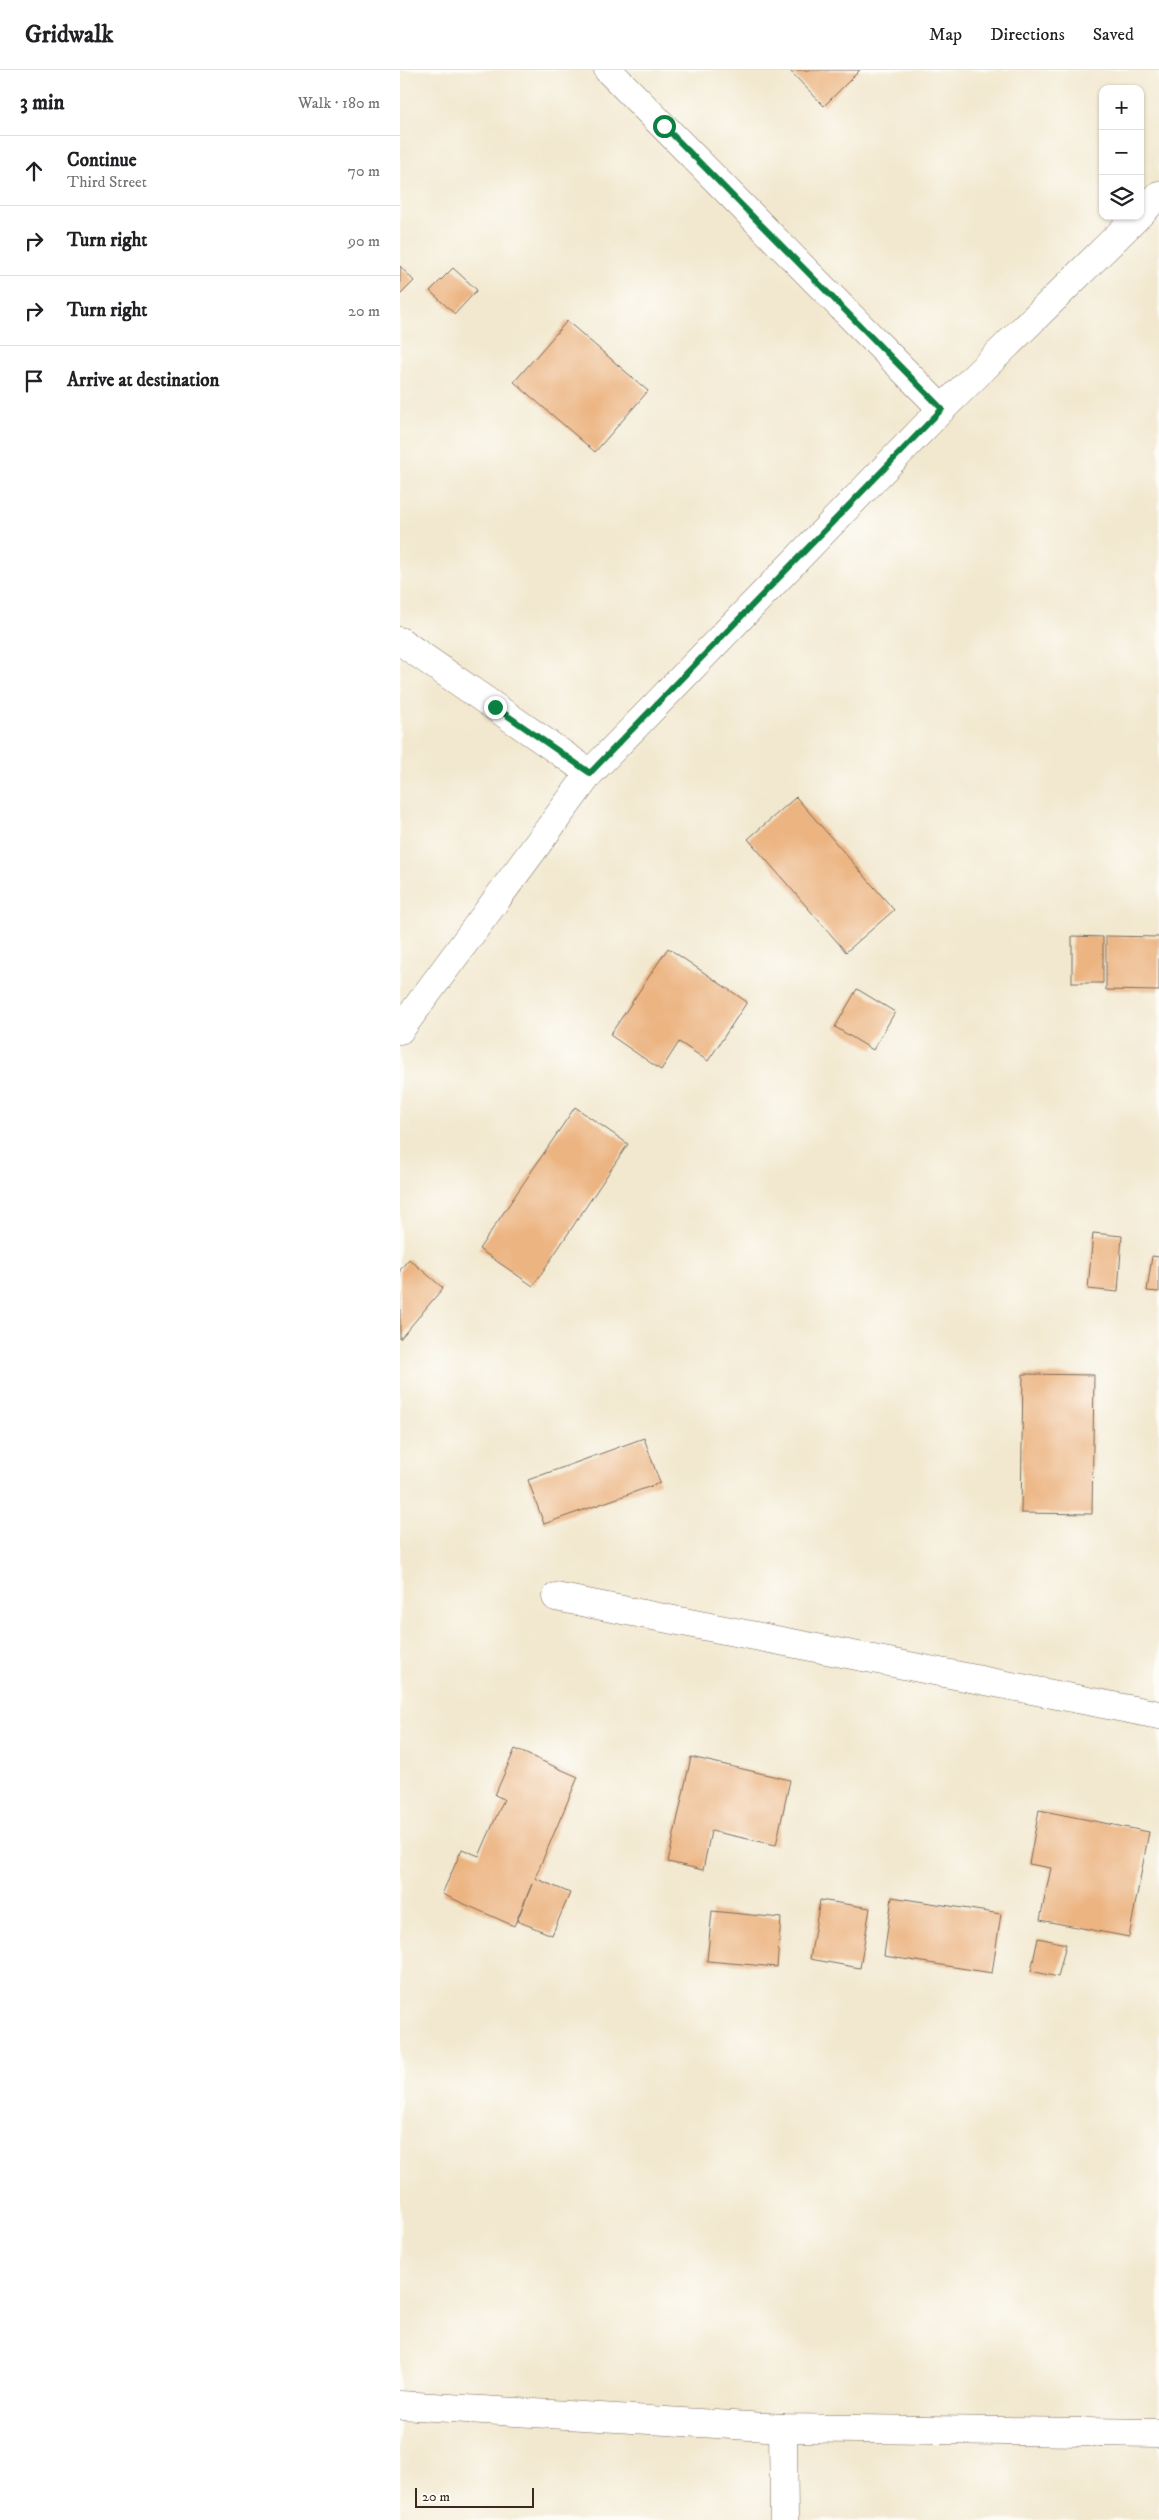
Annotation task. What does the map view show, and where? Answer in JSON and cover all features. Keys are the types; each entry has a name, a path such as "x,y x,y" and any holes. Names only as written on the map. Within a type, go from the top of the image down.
{"street":[{"path":"608,70 942,409"},
{"path":"1144,210 1159,195"},
{"path":"400,1030 590,773 942,409 1134,220"},
{"path":"400,641 590,773"},
{"path":"556,1597 1159,1715"},
{"path":"400,2406 783,2428 1159,2433"},
{"path":"783,2428 784,2520"}],"building":[{"path":"789,70 860,70 824,106"},
{"path":"400,266 414,281 400,295"},
{"path":"453,268 477,290 455,314 430,291"},
{"path":"567,321 648,391 595,452 514,382"},
{"path":"796,797 894,910 846,952 748,839"},
{"path":"1072,936 1103,937 1103,983 1072,983"},
{"path":"1106,936 1159,937 1159,991 1106,990"},
{"path":"668,948 747,1002 708,1061 679,1042 661,1070 610,1035"},
{"path":"857,989 895,1012 873,1050 835,1027"},
{"path":"575,1107 628,1144 533,1286 479,1249"},
{"path":"1093,1233 1122,1236 1118,1292 1088,1289"},
{"path":"1152,1256 1159,1257 1159,1292 1147,1291"},
{"path":"409,1259 443,1288 400,1339 400,1270"},
{"path":"1023,1374 1094,1375 1092,1514 1021,1513"},
{"path":"644,1438 660,1483 544,1524 528,1480"},
{"path":"515,1749 578,1777 535,1878 570,1893 552,1935 517,1921 532,1884 514,1926 442,1894 462,1849 479,1856 504,1799 495,1795"},
{"path":"691,1757 790,1780 776,1845 711,1831 703,1870 668,1862"},
{"path":"1039,1810 1149,1832 1129,1937 1040,1920 1051,1868 1029,1864"},
{"path":"892,1897 1001,1914 992,1973 884,1956"},
{"path":"820,1900 870,1908 860,1968 810,1959"},
{"path":"712,1911 781,1918 777,1967 707,1961"},
{"path":"1038,1938 1066,1944 1058,1977 1031,1971"}],"route":[{"path":"495,707 590,773 942,409 664,126"}]}
